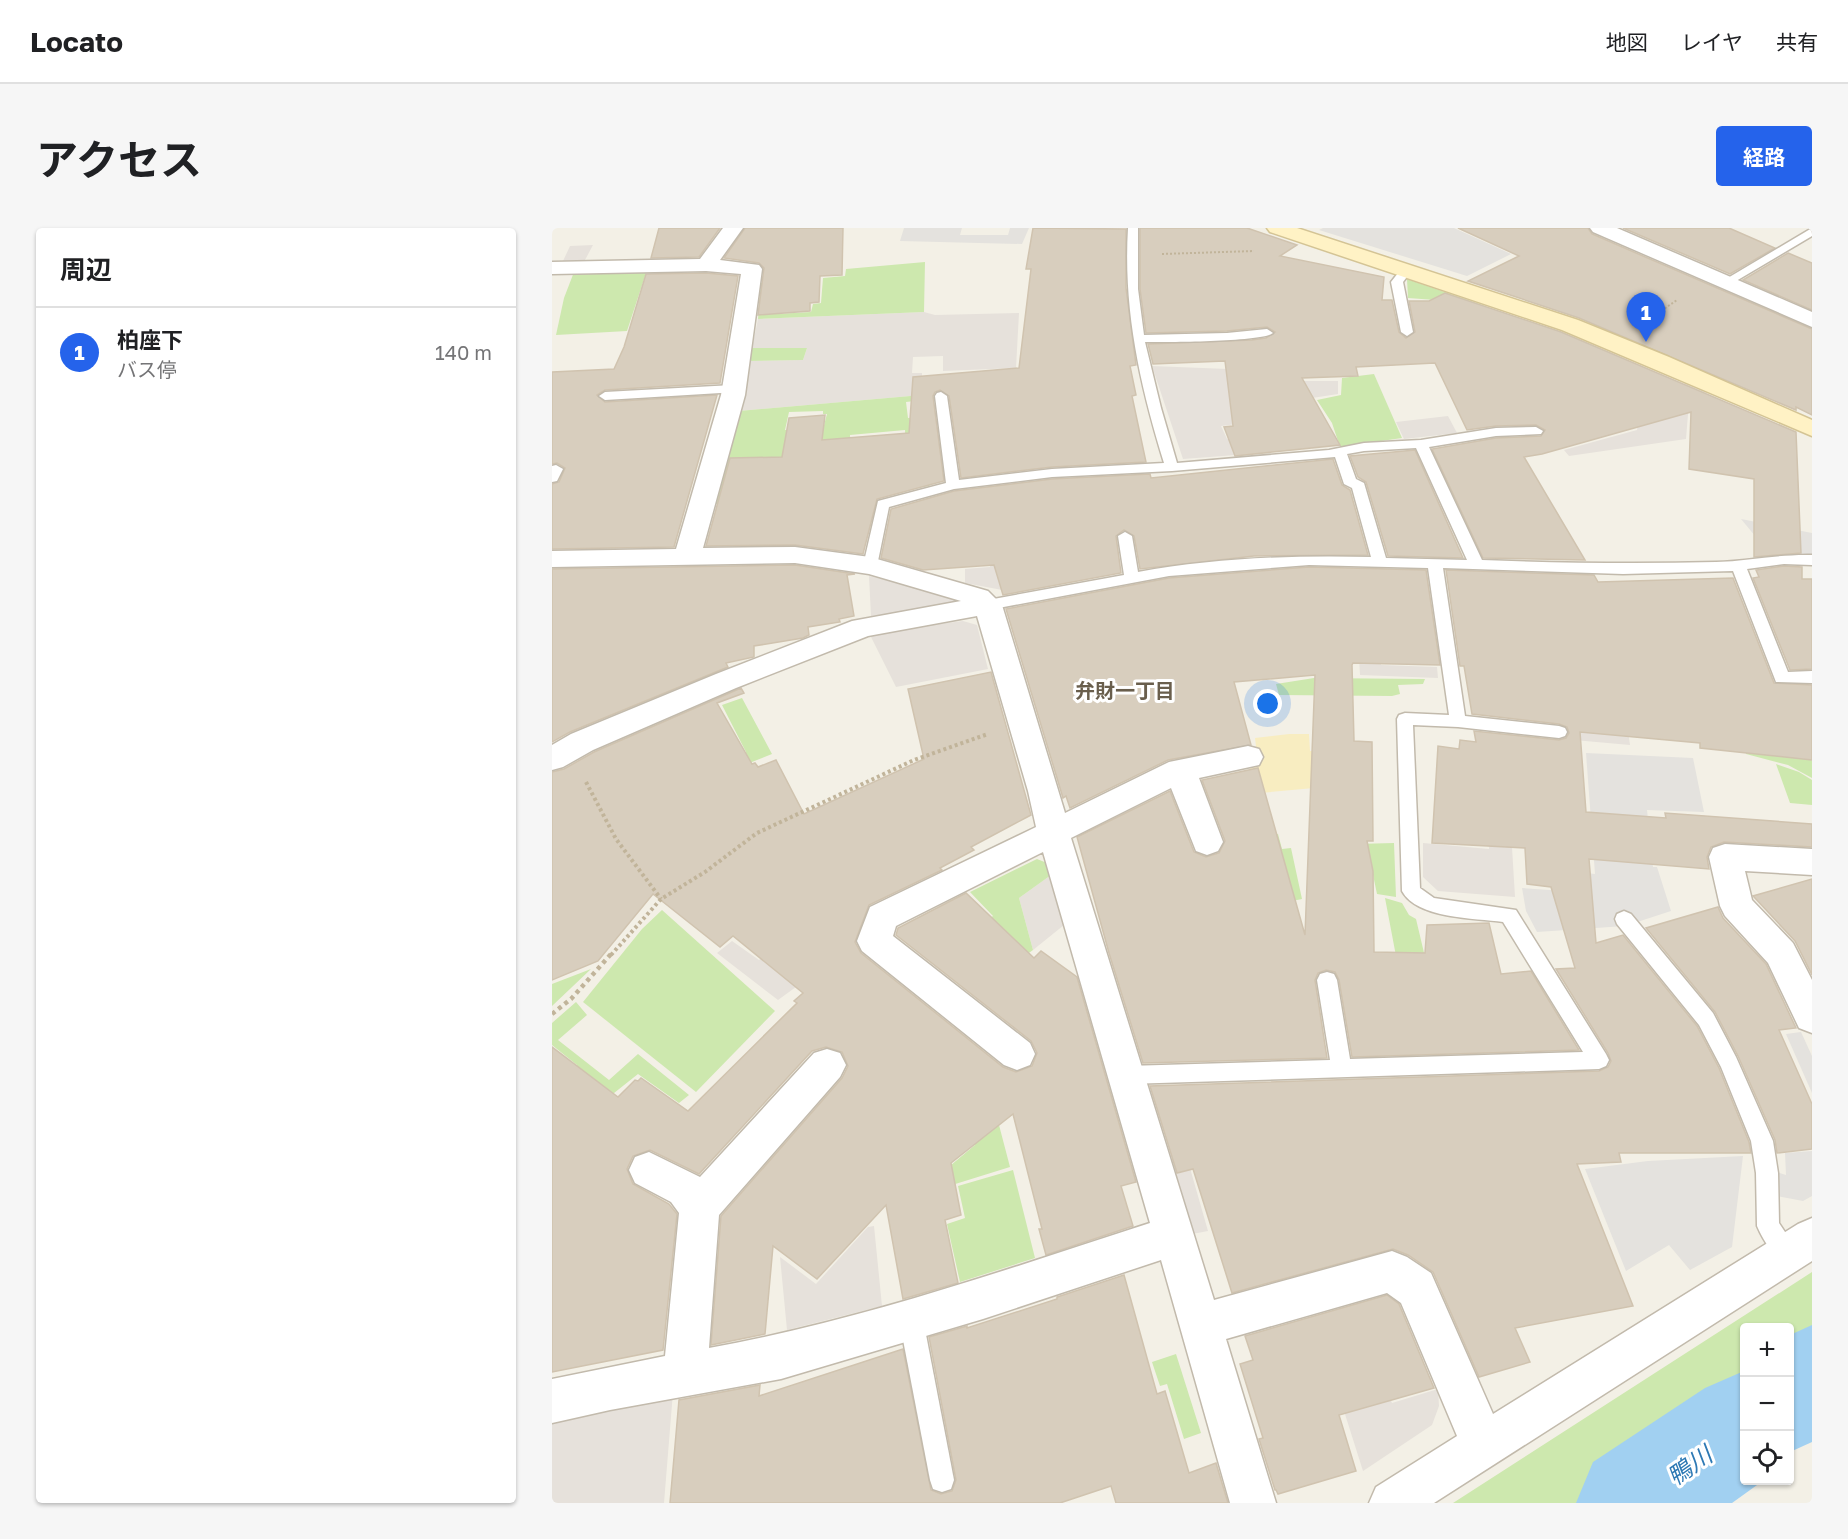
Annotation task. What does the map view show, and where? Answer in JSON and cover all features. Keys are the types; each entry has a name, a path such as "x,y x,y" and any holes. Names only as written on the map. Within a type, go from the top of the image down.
{"street":[{"path":"706,265 733,228"},
{"path":"1615,230 1812,320"},
{"path":"1297,232 1560,322 1654,358 1812,429"},
{"path":"552,268 706,265 752,270 733,389 687,557"},
{"path":"552,559 795,555 870,566 958,590 978,597 988,605 1253,1503"},
{"path":"563,753 726,681 862,628 988,605"},
{"path":"1017,1054 874,941 882,917 1180,770 1248,757"},
{"path":"1180,770 1207,842"},
{"path":"1812,862 1725,857 1737,906 1781,953 1812,1017"},
{"path":"685,1374 700,1207 828,1065"},
{"path":"649,1170 685,1189 700,1207"},
{"path":"552,1401 780,1357 984,1298 1175,1235"},
{"path":"1392,1503 1800,1246"},
{"path":"1201,1325 1392,1270 1416,1288 1484,1446"}],"lane":[{"path":"1133,228 1132,296 1138,339 1153,407 1172,467"},
{"path":"1727,282 1812,231"},
{"path":"1406,270 1397,282 1407,332"},
{"path":"1138,339 1229,337 1268,333"},
{"path":"605,396 733,389"},
{"path":"941,396 953,485"},
{"path":"870,566 883,504 953,485 1052,473 1172,467 1340,452 1365,447 1421,444 1496,432 1536,431"},
{"path":"1421,444 1477,565"},
{"path":"1340,452 1351,484 1357,483 1380,562"},
{"path":"1125,536 1132,578"},
{"path":"988,605 1169,571 1309,560 1623,569 1738,566 1784,559 1812,560"},
{"path":"1435,565 1458,721"},
{"path":"1738,566 1782,678 1812,677"},
{"path":"1127,1075 1599,1060 1509,915 1430,905 1411,891 1405,719 1458,721 1559,732"},
{"path":"1624,919 1706,1019 1752,1112 1761,1141 1767,1173 1768,1226 1800,1246"},
{"path":"1327,980 1341,1068"},
{"path":"911,1319 942,1480"}],"path":[{"path":"1131,255 1298,249 1297,232"},
{"path":"552,1014 571,999 661,899 705,872 757,832 914,760 1023,724"},
{"path":"563,753 582,773 606,823 661,899"}],"shaded area":[{"path":"904,228 962,228 960,235 1008,235 1010,228 1029,228 1022,244 900,241"},
{"path":"1323,228 1454,228 1511,254 1467,276 1319,230"},
{"path":"593,245 585,260 563,261 570,246"},
{"path":"924,312 935,315 1019,313 1016,368 943,371 943,356 913,357 912,373 922,373 922,395 739,411 749,361 803,360 807,348 752,348 758,319"},
{"path":"1152,366 1301,372 1303,381 1338,381 1338,394 1261,406 1268,420 1221,426 1227,439 1231,440 1236,455 1183,459"},
{"path":"1687,382 1707,392 1689,402 1686,439 1569,456 1564,450 1637,430 1641,403"},
{"path":"1448,416 1457,433 1404,439 1396,422"},
{"path":"1741,519 1812,533 1812,555 1770,554"},
{"path":"991,547 1013,592 965,583 965,569 990,567"},
{"path":"869,576 957,597 954,605 871,616"},
{"path":"1357,620 1377,621 1381,665 1437,667 1438,678 1360,675"},
{"path":"963,621 977,625 988,669 896,687 869,633"},
{"path":"1573,718 1627,723 1630,745 1574,740"},
{"path":"1586,753 1693,758 1704,812 1647,810 1653,867 1657,867 1671,911 1625,926 1537,932 1526,911 1522,888 1578,892 1579,872 1595,874"},
{"path":"1510,814 1515,897 1438,891 1423,877 1423,843 1489,849 1489,835"},
{"path":"1051,875 1064,925 1033,950 1019,898"},
{"path":"813,916 836,958 778,1000 717,953 732,941 759,960"},
{"path":"1801,1032 1812,1056 1812,1093 1786,1034"},
{"path":"1812,1151 1812,1196 1803,1201 1772,1195 1776,1172 1786,1175 1785,1153"},
{"path":"1743,1156 1732,1247 1690,1270 1669,1245 1626,1271 1585,1169 1648,1161"},
{"path":"1166,1160 1188,1161 1208,1231 1187,1235"},
{"path":"874,1226 882,1306 787,1330 780,1257 816,1284 868,1227"},
{"path":"1438,1389 1439,1406 1432,1425 1363,1471 1338,1392 1388,1394 1392,1403"},
{"path":"673,1392 664,1503 552,1503 552,1418"}],"green space":[{"path":"925,262 924,312 758,319 761,283 776,281 776,314 811,312 813,304 821,303 823,278 845,276 846,269"},
{"path":"647,270 627,331 556,335 564,298 574,272"},
{"path":"1407,279 1485,306 1468,322 1435,300 1408,298"},
{"path":"752,348 807,348 803,360 748,361"},
{"path":"1374,374 1402,438 1340,447 1332,423 1317,400 1341,395 1342,378"},
{"path":"922,395 932,399 906,402 908,418 933,416 939,475 929,486 907,489 905,430 850,435 852,491 871,504 713,504 739,411","holes":["823,411 823,414 827,414 824,425 821,425 819,429 785,430 789,412"]},
{"path":"1314,678 1425,679 1423,684 1398,685 1400,694 1392,696 1279,695 1276,684"},
{"path":"742,698 772,754 704,781 699,770 746,752 722,705"},
{"path":"1744,743 1803,743 1812,761 1812,778 1788,765 1746,754"},
{"path":"1776,764 1799,772 1812,780 1812,805 1790,803"},
{"path":"1278,834 1282,849 1291,848 1302,899 1257,908 1256,837"},
{"path":"1394,843 1396,897 1377,894 1368,851 1356,844"},
{"path":"1037,859 1047,863 1051,875 1019,898 1033,950 1019,960 988,920 993,916 970,892"},
{"path":"1385,898 1402,903 1409,915 1416,919 1425,957 1396,956"},
{"path":"662,910 775,1011 696,1092 583,1002 642,929"},
{"path":"591,969 552,1006 552,984"},
{"path":"576,1002 587,1015 558,1040 609,1080 638,1054 689,1095 679,1103 638,1074 609,1097 574,1067 577,1065 552,1045 552,1023"},
{"path":"952,1121 999,1125 1010,1167 891,1204 938,1176 975,1145"},
{"path":"1013,1170 1035,1258 960,1282 947,1224 965,1218 958,1186"},
{"path":"1812,1272 1812,1359 1794,1373 1794,1323 1740,1323 1740,1409 1595,1503 1453,1503"},
{"path":"1176,1354 1201,1433 1184,1439 1167,1384 1160,1386 1152,1362"}],"sand":[{"path":"1309,734 1310,751 1313,751 1314,788 1260,793 1248,764 1258,763 1255,738"}],"building":[{"path":"659,228 720,228 699,257 651,258"},
{"path":"745,228 843,228 842,275 820,276 819,302 810,303 810,311 758,315 764,268 759,263 724,258"},
{"path":"1033,228 1126,229 1126,288 1136,365 1130,366 1136,395 1132,396 1146,462 1052,467 961,478 949,396 940,390 933,396 944,481 877,499 863,554 795,545 706,546 730,458 782,457 789,418 825,415 822,440 909,433 913,377 1019,368 1031,269 1026,269"},
{"path":"1140,228 1247,228 1297,245 1280,256 1384,277 1382,300 1392,300 1399,332 1406,338 1415,332 1409,301 1429,301 1445,293 1561,332 1796,432 1801,553 1754,557 1754,479 1689,469 1691,412 1524,457 1585,560 1483,558 1432,449 1496,438 1541,436 1545,430 1536,425 1496,426 1467,430 1435,363 1356,367 1358,376 1302,378 1340,445 1235,456 1224,427 1233,426 1225,361 1153,364 1148,344 1252,340 1266,338 1275,332 1267,327 1227,331 1146,333 1140,289"},
{"path":"1458,228 1588,228 1592,234 1812,329 1812,415 1579,318 1468,281 1519,256"},
{"path":"1623,228 1729,228 1775,248 1730,274"},
{"path":"1788,253 1812,263 1812,310 1743,280"},
{"path":"706,273 738,276 720,383 605,390 597,395 605,402 717,395 674,547 552,549 552,484 559,482 565,468 557,463 552,464 552,372 614,369 624,347 646,274"},
{"path":"1415,450 1463,558 1388,556 1366,482 1358,477 1350,456"},
{"path":"1333,459 1342,485 1350,490 1368,555 1254,556 1140,569 1134,536 1124,530 1116,536 1121,573 1003,595 994,565 923,570 881,558 891,509 954,491 1052,479 1150,474 1151,478"},
{"path":"795,565 855,574 847,575 854,616 839,619 840,622 808,627 809,635 803,638 754,646 754,657 726,663 728,667 570,732 552,742 552,569"},
{"path":"1784,566 1802,567 1802,579 1812,579 1812,669 1790,670 1753,578 1759,577 1756,570"},
{"path":"1309,567 1426,570 1440,665 1353,663 1352,665 1354,741 1372,742 1373,841 1367,841 1373,871 1374,952 1425,953 1427,925 1489,923 1501,974 1531,971 1579,1050 1352,1057 1339,980 1335,972 1326,970 1318,973 1315,980 1327,1058 1143,1063 1109,953 1077,837 1170,791 1194,852 1206,857 1219,853 1225,841 1202,780 1258,768 1305,935 1315,675 1234,682 1251,745 1168,760 1070,808 1066,796 1063,798 1006,609 1169,578"},
{"path":"1446,570 1594,575 1598,582 1733,578 1774,683 1812,685 1812,760 1700,748 1700,743 1580,732 1586,812 1666,818 1665,813 1812,824 1812,847 1724,842 1711,847 1707,857 1709,869 1589,859 1596,943 1623,935 1697,1026 1719,1068 1749,1142 1751,1153 1619,1153 1621,1162 1577,1164 1633,1306 1515,1328 1530,1362 1479,1377 1433,1272 1408,1255 1393,1249 1232,1293 1193,1169 1177,1173 1150,1086 1599,1071 1608,1067 1611,1061 1608,1053 1556,969 1575,968 1551,887 1527,884 1525,848 1432,843 1438,746 1459,749 1460,740 1476,742 1474,731 1559,740 1566,738 1569,733 1567,727 1559,724 1472,714 1464,666 1460,666"},
{"path":"991,672 1031,815 971,847 974,850 940,868 942,870 869,905 855,942 861,953 1003,1067 1016,1072 1032,1066 1037,1053 1031,1041 896,935 898,928 966,893 1034,958 1041,951 1077,977 1136,1182 1121,1186 1133,1226 1046,1255 1039,1229 1042,1229 1013,1114 951,1163 961,1215 945,1220 958,1283 903,1299 886,1205 817,1279 773,1246 765,1334 711,1345 721,1216 842,1078 848,1066 842,1052 826,1047 812,1051 699,1174 650,1150 633,1156 627,1169 633,1184 669,1204 677,1214 663,1350 552,1372 552,1047 618,1097 635,1080 638,1081 641,1078 688,1111 797,1003 794,1001 803,993 733,936 720,947 653,894 598,961 552,980 552,772 564,769 594,752 741,688 744,693 717,703 752,764 755,763 758,767 776,760 804,814 924,759 908,689"},
{"path":"1812,879 1812,975 1795,941 1753,896"},
{"path":"1718,907 1723,918 1766,964 1796,1028 1779,1030 1812,1104 1812,1149 1777,1153 1775,1140 1738,1056 1715,1012 1646,928"},
{"path":"1124,1275 1157,1394 1165,1391 1189,1473 1216,1463 1228,1503 1116,1503 1111,1486 1060,1503 670,1503 679,1400 760,1385 759,1396 903,1349 931,1490 941,1494 952,1491 956,1480 929,1337 967,1326 967,1328"},
{"path":"1387,1295 1399,1304 1434,1388 1339,1415 1356,1471 1278,1494 1259,1439 1263,1438 1240,1364 1253,1360 1245,1336"}],"waterway":[{"name":"鴨川","path":"1794,1393 1812,1380"},
{"name":"鴨川","path":"1634,1503 1740,1430"}],"place":[{"name":"柏座下","path":"1646,342"}],"district":[{"name":"弁財一丁目","path":"1125,690"}]}
